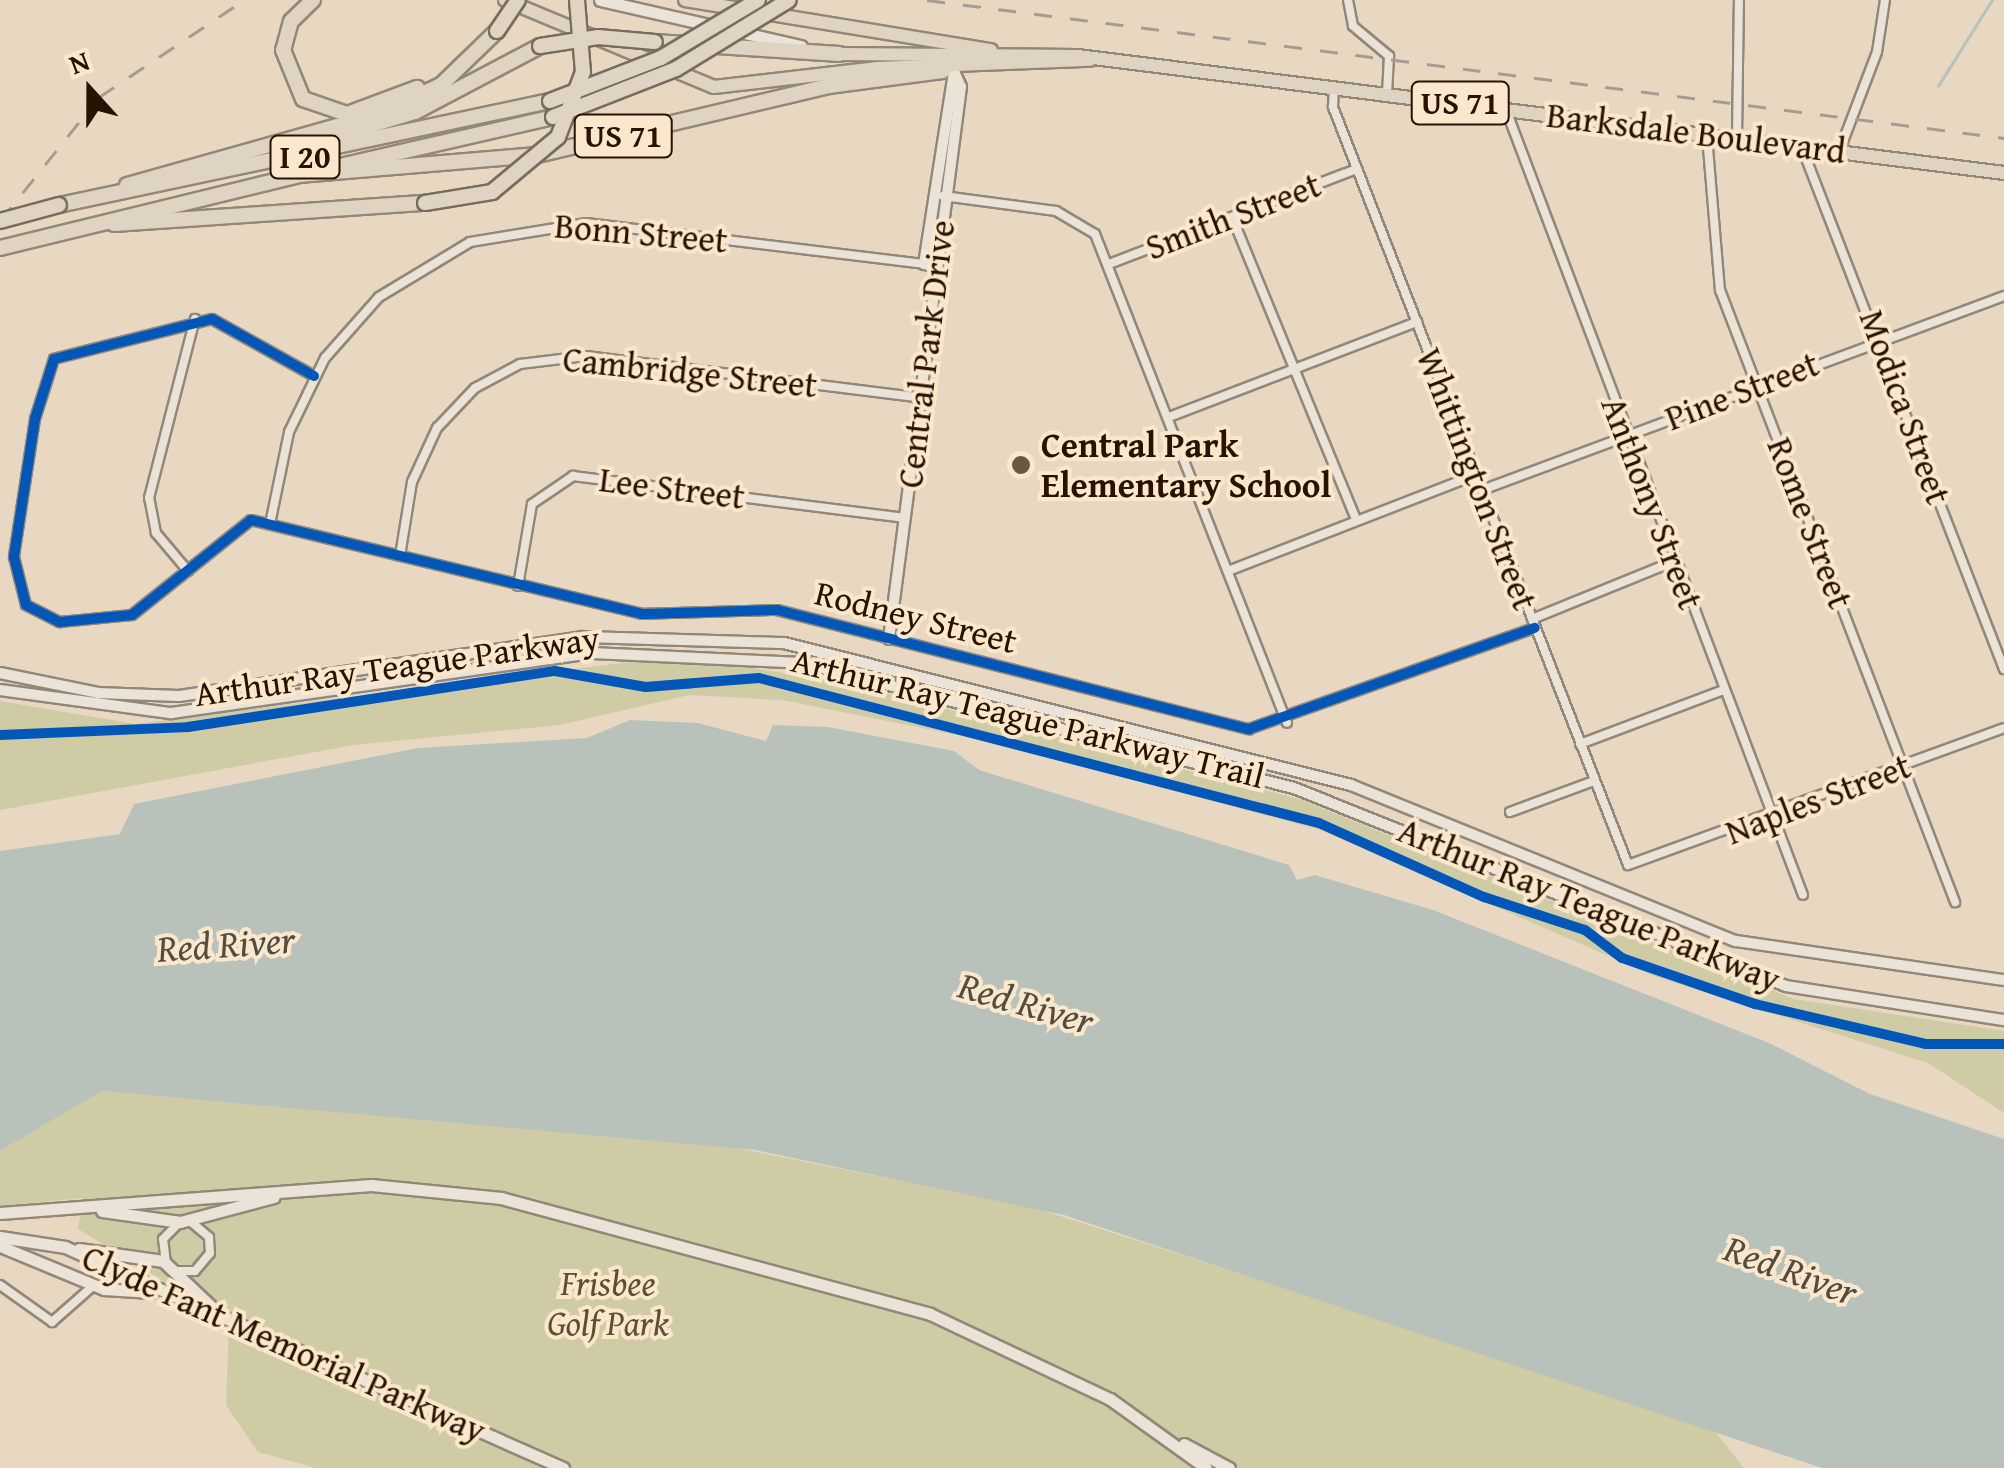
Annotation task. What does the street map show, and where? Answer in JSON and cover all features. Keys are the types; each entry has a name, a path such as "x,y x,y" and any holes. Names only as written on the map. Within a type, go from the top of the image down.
{"highway":[{"path":"312,0 290,21 283,50 293,86 317,108 362,111 462,65"},
{"path":"59,205 383,114 462,65 497,30 518,0"},
{"path":"57,232 425,202 492,192 558,137 582,72 577,0"},
{"name":"I 20","path":"0,221 59,205 550,101 661,58 758,0"},
{"name":"I 20","path":"0,248 553,117 676,69 790,0"},
{"path":"232,156 395,120 540,46 598,37 840,54"},
{"name":"US 71","path":"299,175 537,155 830,86 949,71"}],"main road":[{"name":"Barksdale Boulevard","path":"504,0 714,88 878,68 949,71 1090,60"},
{"path":"600,0 840,54 956,49"},
{"path":"685,0 956,49"},
{"name":"Barksdale Boulevard","path":"956,49 1334,87 2004,173"},
{"path":"27,1211 184,1221 327,1188"},
{"name":"Clyde Fant Memorial Parkway","path":"0,1214 327,1188 501,1198 856,1288 1008,1346 1148,1424 1206,1468"},
{"name":"Clyde Fant Memorial Parkway","path":"0,1237 65,1247 162,1294 563,1468"},
{"path":"0,1246 94,1284 162,1294"},
{"path":"65,1247 171,1267 229,1322"},
{"path":"1148,1424 1229,1468"}],"street":[{"path":"1348,0 1353,26 1388,53 1386,94"},
{"path":"1737,138 1738,0"},
{"path":"1839,152 1877,52 1885,0"},
{"name":"Central Park Drive","path":"924,264 949,71 956,49"},
{"name":"Central Park Drive","path":"889,639 930,348 961,87 949,71"},
{"name":"Whittington Street","path":"1334,87 1357,168 1631,868"},
{"name":"Anthony Street","path":"1506,109 1625,435 1804,895"},
{"name":"Rome Street","path":"1707,134 1718,282 1955,902"},
{"name":"Modica Street","path":"1802,148 1880,340 2004,669"},
{"name":"Smith Street","path":"1110,264 1357,168"},
{"path":"933,195 1073,216 1110,264 1287,723"},
{"path":"1232,217 1356,520"},
{"name":"Bonn Street","path":"270,524 284,448 314,376 359,315 414,270 532,226 611,224 937,266"},
{"name":"Pine Street","path":"1482,490 2004,296"},
{"path":"188,571 156,533 149,498 194,319"},
{"path":"270,524 238,524 188,571 132,615 60,622 26,605 13,569 50,363 194,319 221,321 314,376"},
{"path":"1168,417 1416,322"},
{"name":"Cambridge Street","path":"400,556 412,482 437,428 476,388 520,364 586,356 921,398"},
{"path":"1228,571 1476,475"},
{"name":"Lee Street","path":"518,586 532,504 573,476 905,518"},
{"name":"Rodney Street","path":"270,524 652,616 769,608 1230,726 1287,723 1675,562"},
{"name":"Arthur Ray Teague Parkway","path":"0,673 111,695 179,696 582,637 796,645 1351,785 1736,941 2004,980"},
{"name":"Arthur Ray Teague Parkway","path":"0,690 160,714 592,653 789,661 1294,788 1786,986 2004,1020"},
{"path":"1580,744 1724,690"},
{"name":"Naples Street","path":"1631,868 2004,728"},
{"path":"1510,812 1594,781"},
{"path":"184,1221 205,1231 210,1253 195,1270 171,1267 163,1238 184,1221"},
{"path":"0,1284 52,1322 94,1284"}],"green space":[{"path":"630,662 732,665 842,682 1299,799 1794,999 2004,1031 2004,1113 1928,1063 1654,976 1321,830 973,738 782,700 689,695 560,725 354,745 0,810 0,701 135,724"},
{"name":"Frisbee Golf Park","path":"102,1091 722,1145 1032,1207 1709,1424 1744,1468 572,1468 186,1295 78,1229 83,1198 0,1206 0,1151"},
{"path":"229,1322 549,1468 316,1468 258,1452 226,1405"}],"water":[{"name":"Red River","path":"630,720 698,723 766,741 773,725 828,727 954,751 979,770 1289,865 1297,880 1315,875 1433,910 1769,1043 1870,1094 2004,1139 2004,1468 1822,1468 1064,1215 755,1150 102,1091 0,1151 0,851 120,834 134,804 418,748 587,738"}],"waterway":[{"path":"1938,86 1992,0"}],"railway":[{"path":"0,221 99,97 244,0"},
{"path":"927,0 2004,138"}],"cycle path":[{"path":"314,376 212,319 54,359 35,419 14,557 26,605 60,622 132,615 251,520 642,614 777,610 1249,729 1535,628"},
{"name":"Arthur Ray Teague Parkway Trail","path":"0,735 188,727 555,671 646,687 759,678 1319,823 1484,897 1585,930 1622,958 1755,1004 1925,1044 2004,1044"}],"place":[{"name":"Central Park Elementary School","path":"1021,465"}]}
